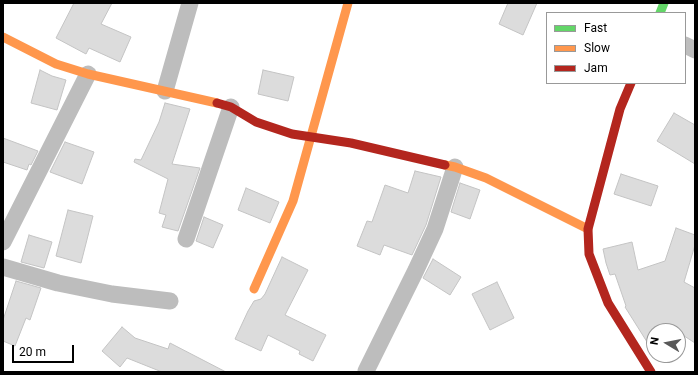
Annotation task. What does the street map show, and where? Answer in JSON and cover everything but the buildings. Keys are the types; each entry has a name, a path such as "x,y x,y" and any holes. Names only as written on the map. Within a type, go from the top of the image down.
{"street":[{"path":"165,91 190,3"},
{"path":"254,289 293,201 348,3"},
{"path":"3,37 56,64 88,74 208,100 231,107 256,122 292,134 350,143 455,167 486,178 588,229"},
{"path":"686,46 695,50"},
{"path":"3,242 88,74"},
{"path":"631,84 620,110 588,229 589,254 608,303 651,372"},
{"path":"186,239 231,107"},
{"path":"366,371 435,229 455,167"},
{"path":"3,267 66,284 112,294 170,301"}],"traffic: fast":[{"path":"660,12 664,3"}],"traffic: slow":[{"path":"254,289 293,201 348,3"},
{"path":"3,37 56,64 88,74 217,103"},
{"path":"445,165 486,178 588,229"}],"traffic: jam":[{"path":"631,84 620,109 588,229 589,254 608,303 651,372"},
{"path":"217,103 231,107 256,122 292,134 351,143 445,165"}]}
